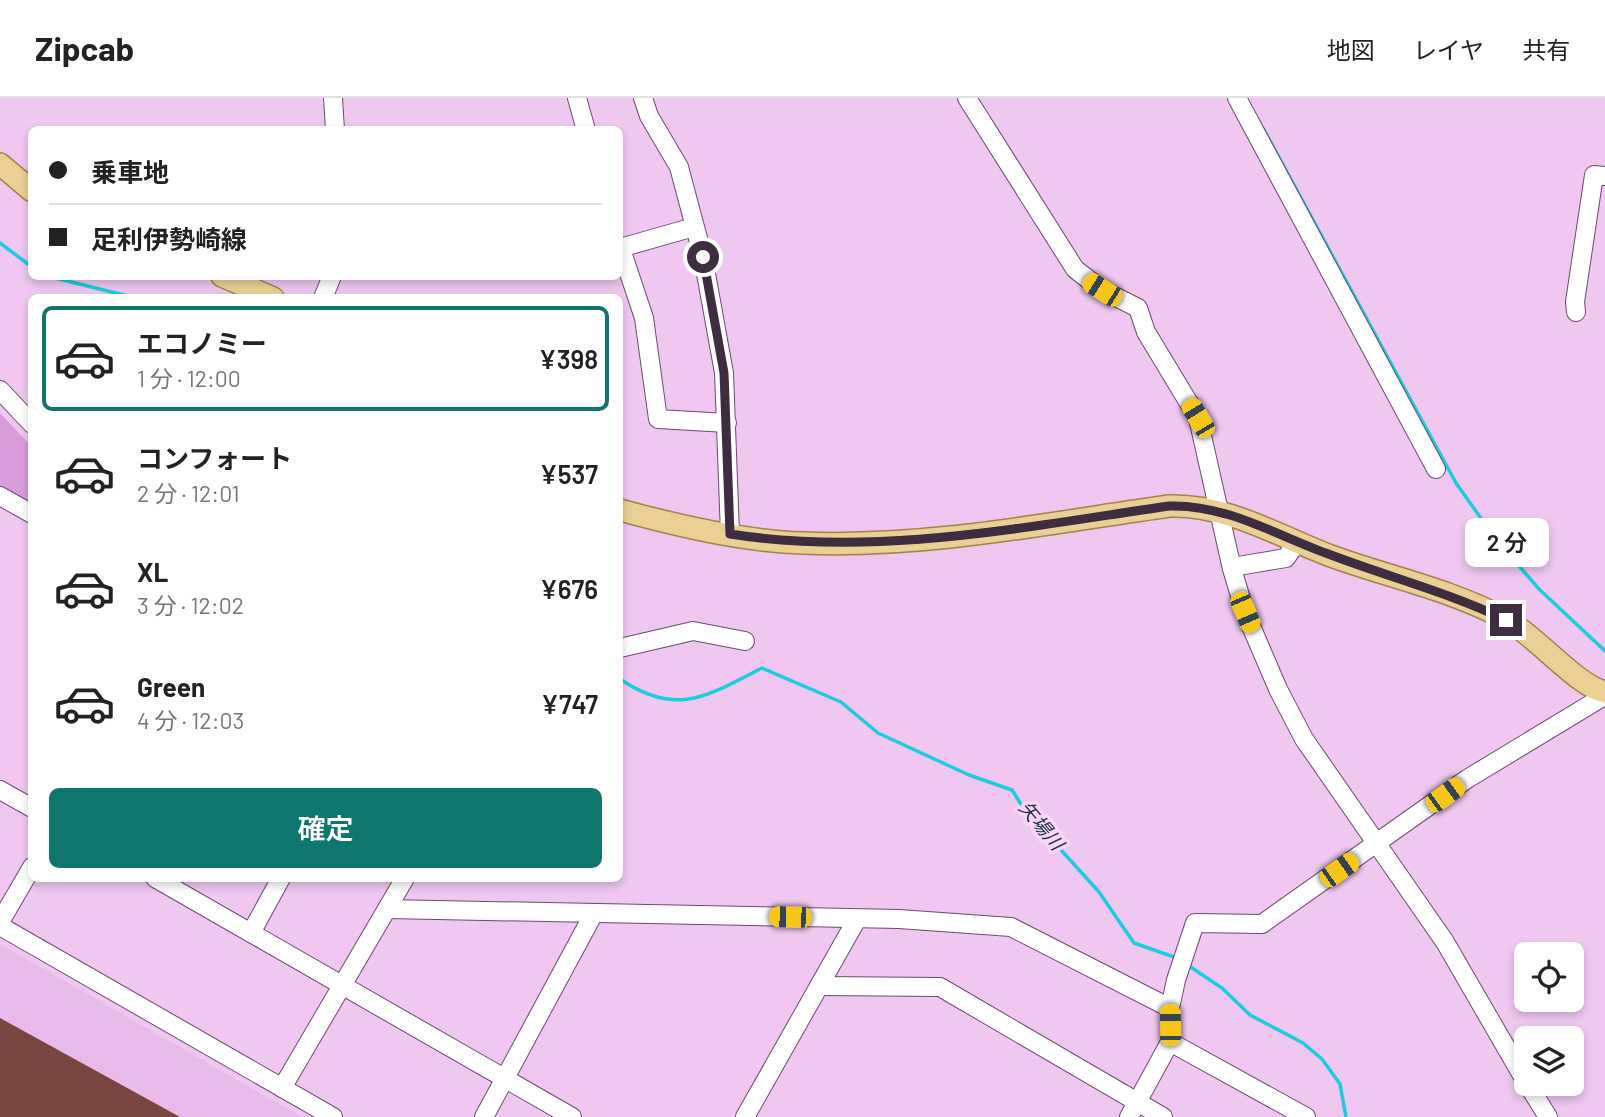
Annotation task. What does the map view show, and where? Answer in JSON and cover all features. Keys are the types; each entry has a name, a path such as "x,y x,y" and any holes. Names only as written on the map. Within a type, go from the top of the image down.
{"main road":[{"path":"0,164 28,188"},
{"path":"231,280 264,294"},
{"path":"623,511 730,534 832,544 1016,530 1169,506 1195,505 1220,510 1297,542 1506,620 1603,696"}],"street":[{"path":"333,98 335,126"},
{"path":"578,98 585,126"},
{"path":"643,98 649,116 679,167 703,257 724,373 730,534"},
{"path":"967,98 1075,268 1102,290 1138,308 1146,332 1198,418 1245,612 1293,719 1458,964 1514,1060"},
{"path":"1237,98 1436,469"},
{"path":"1576,313 1575,302 1594,175 1605,176"},
{"path":"623,246 694,227"},
{"path":"623,256 644,317 658,419 727,423"},
{"path":"0,390 28,420"},
{"path":"0,496 28,512"},
{"path":"1232,566 1286,558 1297,542"},
{"path":"623,647 693,631 745,640"},
{"path":"1133,1110 1170,1042 1170,1009 1176,980 1195,923 1262,924 1467,779 1603,696"},
{"path":"0,790 28,806"},
{"path":"28,874 0,924 333,1117"},
{"path":"162,882 572,1117"},
{"path":"251,933 279,882"},
{"path":"282,1088 403,882"},
{"path":"387,909 857,919 1011,927 1170,1009"},
{"path":"484,1117 594,913"},
{"path":"745,1117 857,919"},
{"path":"819,986 940,987 1133,1110 1163,1117"},
{"path":"1170,1042 1306,1117"},
{"path":"1535,1096 1548,1117"}],"shaded area":[{"path":"0,413 28,443 28,505 0,489"},
{"path":"0,944 302,1117 0,1117"}],"building":[{"path":"0,1018 180,1117 0,1117"}],"waterway":[{"path":"1263,128 1456,483 1497,541 1540,590 1605,651"},
{"name":"矢場川","path":"0,243 28,264"},
{"name":"矢場川","path":"63,280 120,294"},
{"name":"矢場川","path":"623,681 659,698 676,700 709,694 762,668 841,702 878,733 969,775 1012,790 1024,809 1099,892 1134,943 1177,958"},
{"name":"矢場川","path":"1186,964 1222,988 1250,1015 1303,1043 1322,1059 1340,1084 1346,1117"}],"route":[{"path":"703,257 724,373 730,534 832,544 1016,530 1169,506 1195,505 1220,510 1331,555 1484,609 1506,620"}]}
